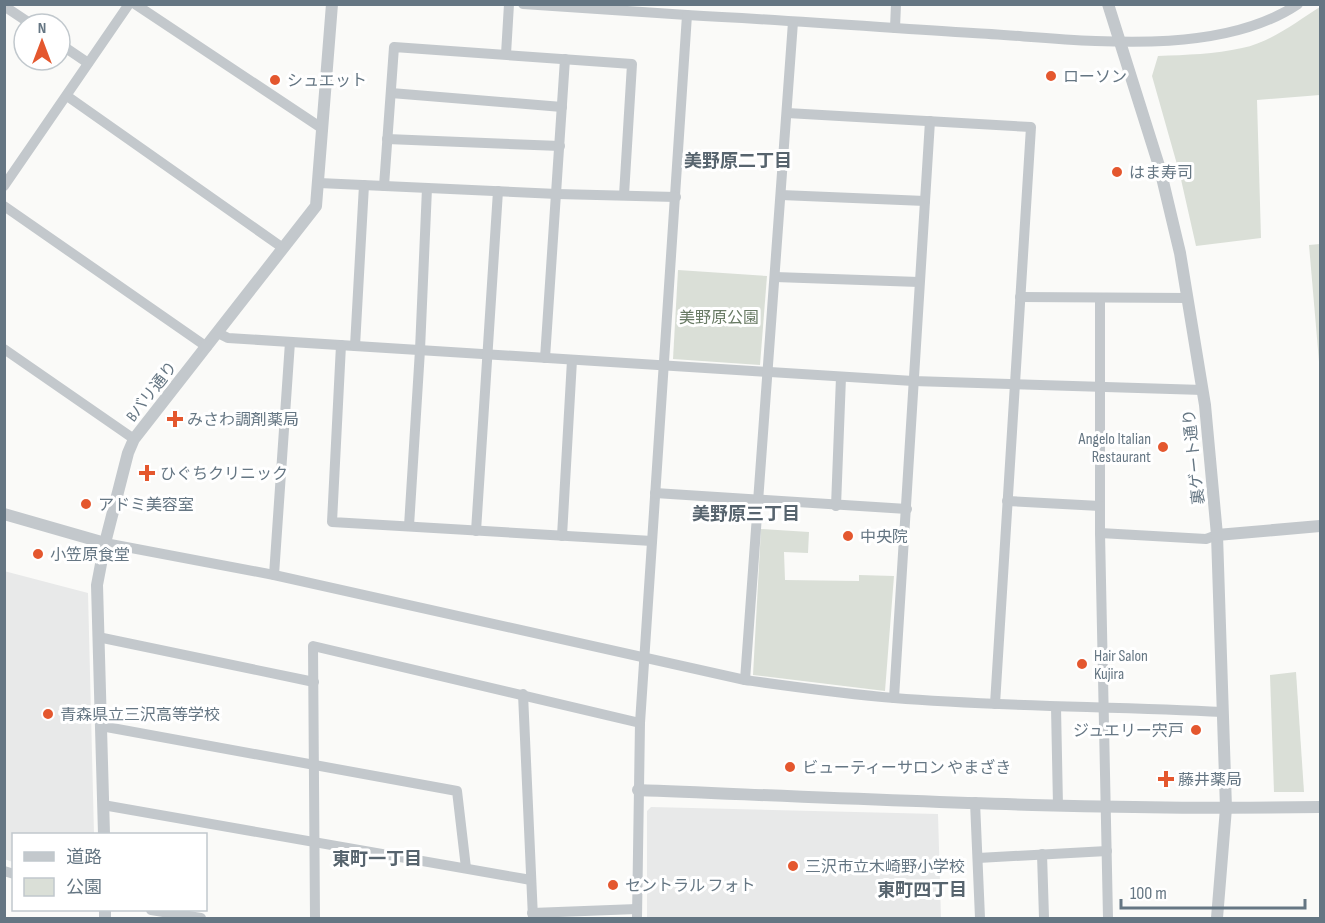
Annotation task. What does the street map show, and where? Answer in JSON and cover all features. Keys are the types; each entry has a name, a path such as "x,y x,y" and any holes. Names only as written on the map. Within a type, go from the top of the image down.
{"street":[{"path":"4,186 129,4"},
{"path":"135,4 323,129"},
{"name":"Bバリ通り","path":"104,833 97,585 105,543 128,453 134,439 316,206 332,4"},
{"path":"506,54 509,4"},
{"path":"523,4 1121,42 1222,35 1261,25 1298,4"},
{"path":"895,28 896,4"},
{"name":"裏ゲート通り","path":"1108,4 1160,169 1180,253 1203,390 1217,535 1226,808 1217,918"},
{"path":"523,694 532,916 637,914 640,723 687,15"},
{"path":"745,680 793,22"},
{"path":"384,186 394,47 632,64 624,195"},
{"path":"72,52 88,63"},
{"path":"545,358 565,59"},
{"path":"391,93 562,107"},
{"path":"67,96 283,248"},
{"path":"787,113 1031,127 995,704"},
{"path":"894,698 930,121"},
{"path":"387,139 560,146"},
{"path":"319,183 676,197"},
{"path":"355,346 364,185"},
{"path":"409,526 427,188"},
{"path":"476,531 498,191"},
{"path":"781,195 924,201"},
{"path":"4,206 207,347"},
{"path":"775,277 919,282"},
{"path":"1020,297 1188,298"},
{"path":"1100,299 1100,533 1108,918"},
{"path":"218,333 228,338 768,373 913,381 1203,390"},
{"path":"274,575 290,342"},
{"path":"341,345 332,522 652,541"},
{"path":"4,349 134,439"},
{"path":"562,536 572,360"},
{"path":"836,506 841,377"},
{"path":"655,493 907,509"},
{"path":"1007,501 1100,506"},
{"path":"4,514 105,543 274,575 745,680 894,698 1056,707 1222,712"},
{"path":"1100,533 1206,539 1217,535 1320,526"},
{"path":"98,637 314,682"},
{"path":"315,918 313,646 640,723"},
{"path":"1056,707 1058,806"},
{"path":"101,726 457,791 466,868"},
{"path":"638,790 1058,806 1320,807"},
{"path":"975,802 980,918"},
{"path":"104,805 531,879"},
{"path":"978,858 1107,851"},
{"path":"1042,854 1044,918"},
{"path":"162,911 201,918"}],"shaded area":[{"name":"青森県立三沢高等学校","path":"4,571 88,593 94,833 12,833 12,862 4,859"},
{"name":"三沢市立木崎野小学校","path":"651,807 938,814 941,918 647,918 647,811"}],"green space":[{"path":"1320,7 1320,95 1257,100 1261,238 1196,246 1180,175 1152,76 1158,56 1211,53 1253,45 1283,31"},
{"path":"1320,244 1320,373 1309,245"},
{"name":"美野原公園","path":"678,270 767,276 760,365 673,359"},
{"path":"761,529 809,532 808,553 784,552 785,580 859,581 859,575 894,576 885,691 753,675"},
{"path":"1296,672 1304,792 1274,792 1270,675"}],"place":[{"name":"ローソン","path":"1051,76"},
{"name":"シュエット","path":"275,80"},
{"name":"はま寿司","path":"1117,172"},
{"name":"みさわ調剤薬局","path":"175,419"},
{"name":"Angelo Italian Restaurant","path":"1163,447"},
{"name":"ひぐちクリニック","path":"147,473"},
{"name":"アドミ美容室","path":"86,504"},
{"name":"中央院","path":"848,536"},
{"name":"小笠原食堂","path":"38,554"},
{"name":"Hair Salon Kujira","path":"1082,664"},
{"name":"青森県立三沢高等学校","path":"48,714"},
{"name":"ジュエリー宍戸","path":"1196,730"},
{"name":"ビューティーサロン やまざき","path":"790,767"},
{"name":"藤井薬局","path":"1166,779"},
{"name":"三沢市立木崎野小学校","path":"793,866"},
{"name":"セントラル フォト","path":"613,885"}],"district":[{"name":"美野原二丁目","path":"738,161"},
{"name":"美野原三丁目","path":"746,514"},
{"name":"東町一丁目","path":"377,859"},
{"name":"東町四丁目","path":"922,890"}]}
